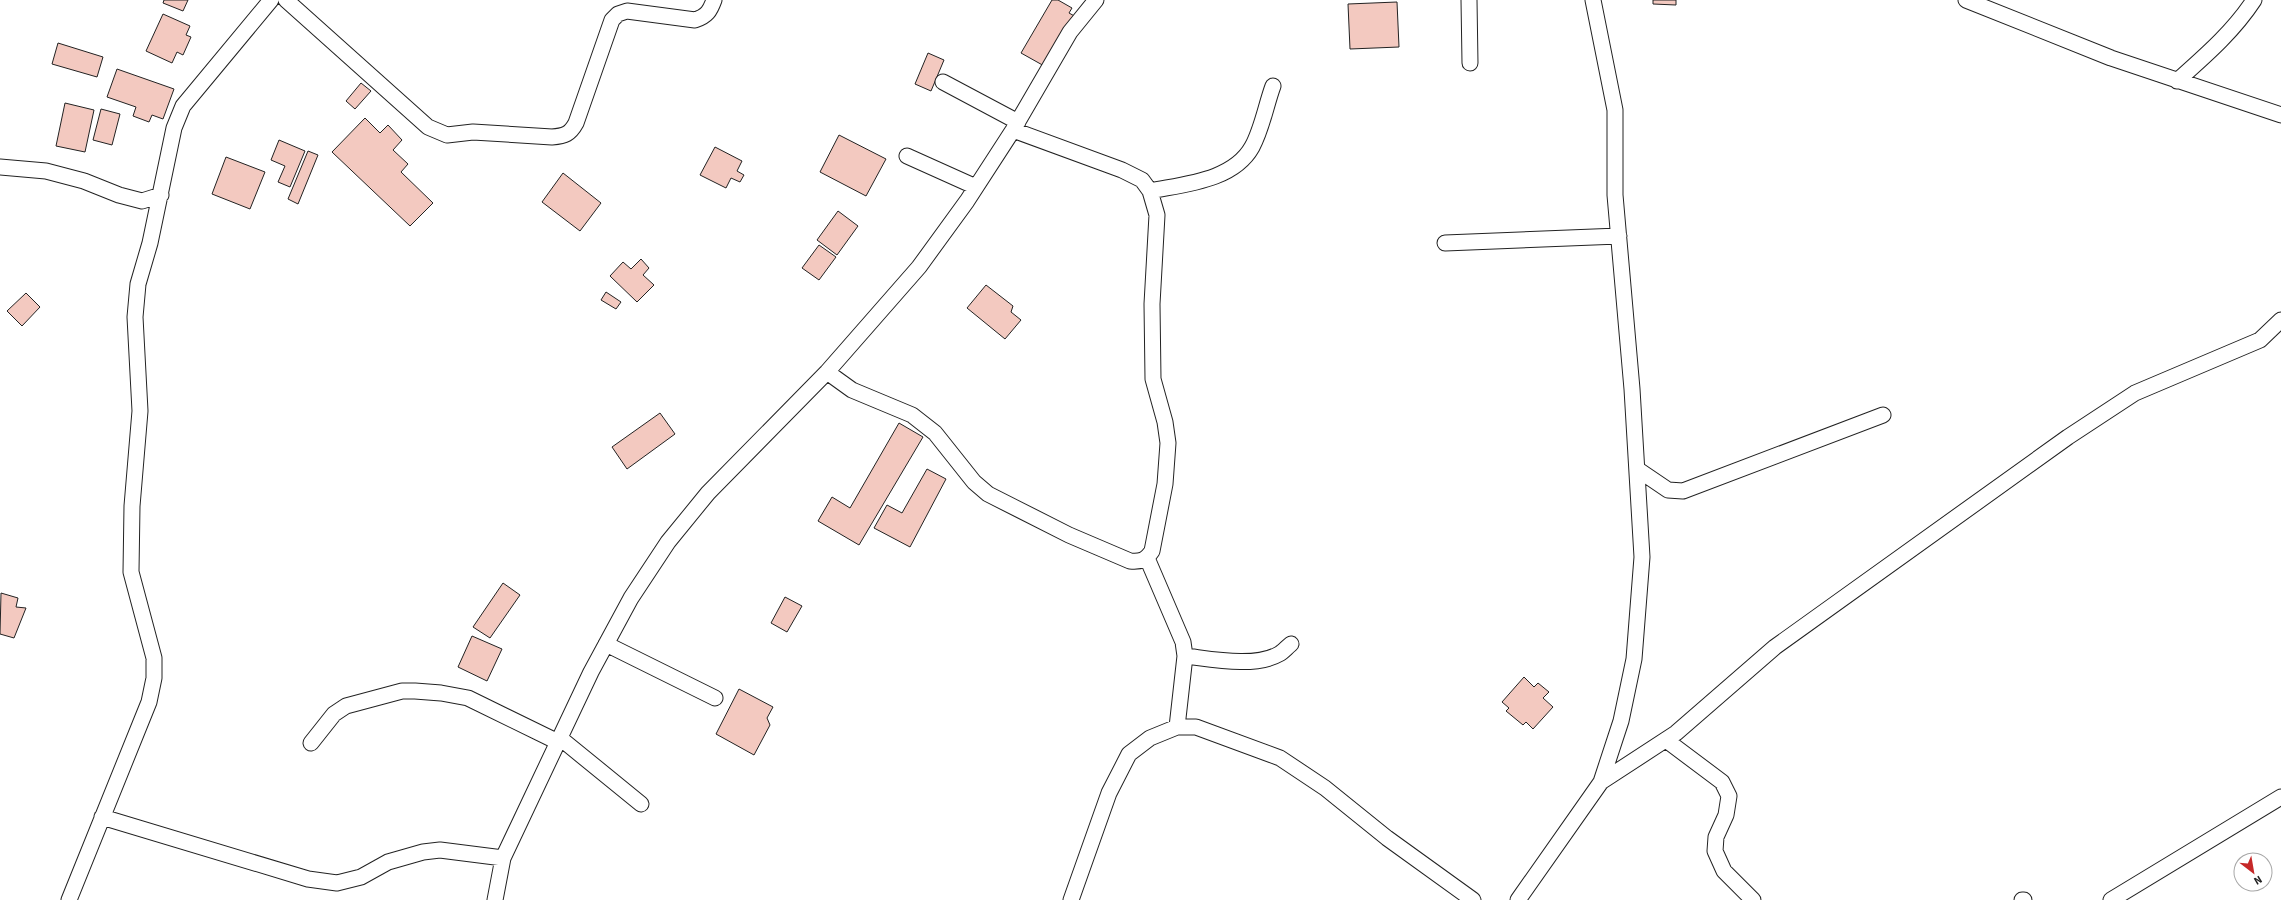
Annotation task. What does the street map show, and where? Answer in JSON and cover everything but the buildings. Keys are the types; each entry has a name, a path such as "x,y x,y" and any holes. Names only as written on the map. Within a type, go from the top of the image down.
{"street":[{"path":"69,900 149,702 154,678 154,658 150,637 142,615 131,572 132,506 140,411 135,317 138,284 150,243 174,128 183,106 271,0"},
{"path":"286,0 428,127 441,134 447,135 472,132 552,137 563,136 571,132 576,123 612,20 618,14 626,11 695,20 703,17 710,11 714,0"},
{"path":"495,900 504,858 559,740 606,644 631,598 668,542 708,493 827,372 919,268 976,187 1015,126 1070,32 1096,0"},
{"path":"1469,0 1470,63"},
{"path":"1518,900 1601,782 1621,721 1634,659 1642,557 1637,469 1615,196 1615,110 1593,0"},
{"path":"1966,0 2111,58 2281,115"},
{"path":"2177,81 2217,44 2244,15 2254,0"},
{"path":"827,372 852,390 912,416 935,433 974,482 988,494 1069,535 1130,560 1140,562 1147,558 1152,551 1165,484 1168,443 1165,422 1153,379 1152,304 1157,215 1150,191 1142,180 1122,170 1015,126 943,82"},
{"path":"1150,191 1204,180 1217,176 1235,165 1252,147 1273,86"},
{"path":"907,156 976,187"},
{"path":"0,167 46,170 84,180 119,195 142,201 161,195"},
{"path":"1445,243 1619,236"},
{"path":"1601,782 1666,740 1775,647 2068,437 2135,394 2260,340 2281,320"},
{"path":"1637,469 1668,490 1683,491 1883,415"},
{"path":"1147,558 1183,642 1185,656 1177,727"},
{"path":"606,644 715,698"},
{"path":"1185,656 1238,661 1262,660 1278,655 1291,644"},
{"path":"311,743 334,714 346,706 402,691 440,692 468,698 559,740 641,804"},
{"path":"1071,900 1109,793 1129,754 1150,738 1177,727 1196,727 1280,758 1325,788 1387,838 1473,900"},
{"path":"1666,740 1722,782 1729,796 1726,815 1716,837 1715,851 1724,871 1753,900"},
{"path":"2111,900 2281,797"},
{"path":"102,816 301,876 337,883 361,877 388,862 423,852 440,850 504,858"}]}
